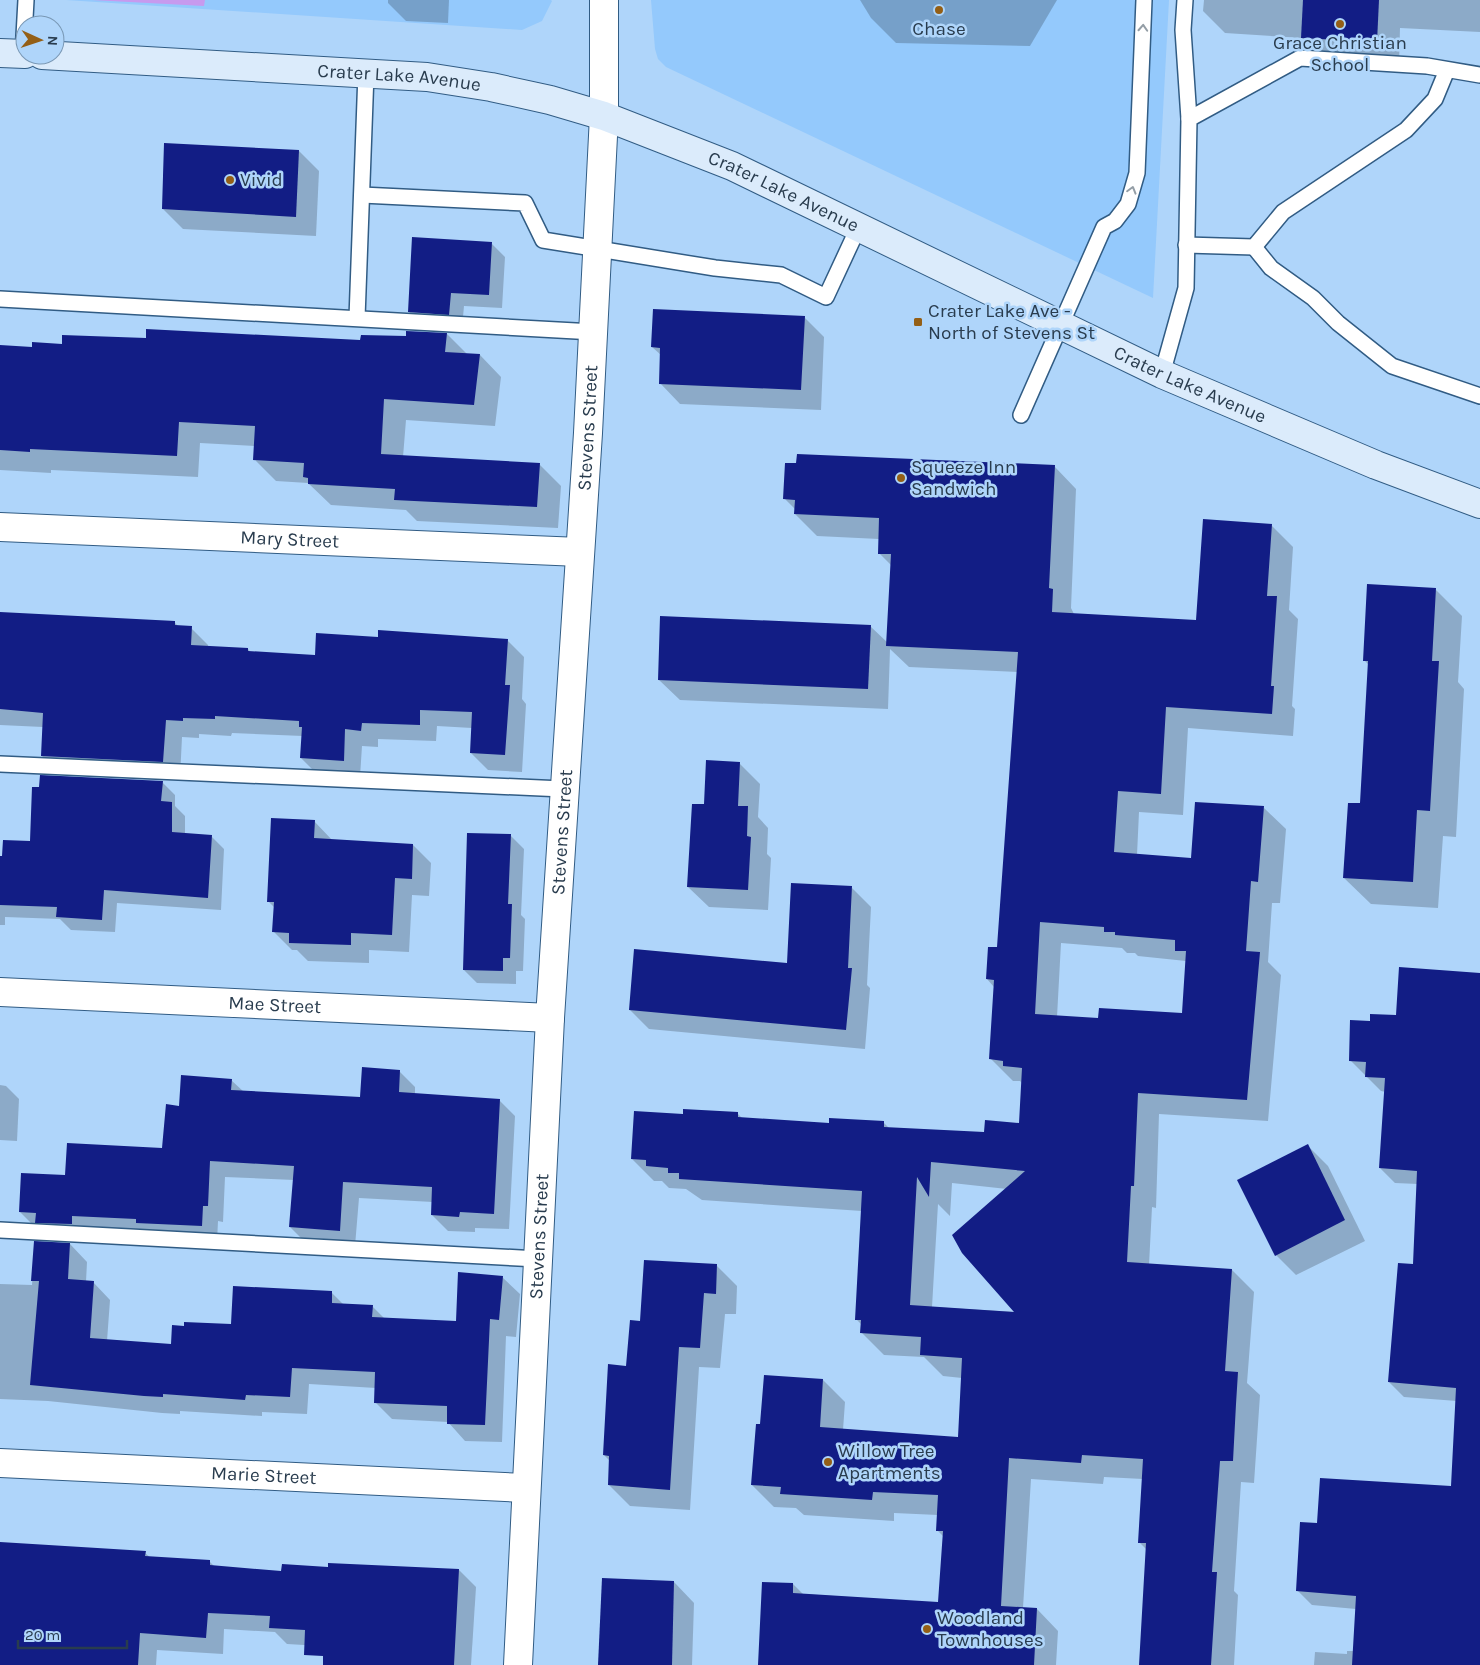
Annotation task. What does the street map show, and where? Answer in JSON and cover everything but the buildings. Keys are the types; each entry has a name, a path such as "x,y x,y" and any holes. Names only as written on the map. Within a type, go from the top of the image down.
{"main road":[{"name":"Crater Lake Avenue","path":"65,56 428,77 491,87 550,100 604,116 732,166 1162,374 1359,458 1480,504"}],"street":[{"name":"Stevens Street","path":"518,1665 563,789 599,248 604,116 604,0"},
{"name":"Mary Street","path":"0,527 580,552"},
{"name":"Mae Street","path":"0,992 550,1018"},
{"name":"Marie Street","path":"0,1463 526,1488"}],"lane":[{"path":"25,15 26,0"},
{"path":"1021,414 1104,227 1115,221 1128,204 1137,173 1144,0"},
{"path":"1162,374 1186,288 1188,120 1183,30 1185,0"},
{"path":"1188,120 1300,58 1447,70 1480,75"},
{"path":"1254,247 1283,212 1406,130 1435,99 1447,70"},
{"path":"357,318 366,73"},
{"path":"362,195 525,203 543,240 715,268 781,275 826,297 859,226"},
{"path":"1186,245 1254,247 1271,268 1313,298 1338,323 1392,366 1480,396"},
{"path":"0,299 594,332"},
{"path":"0,764 563,789"},
{"path":"0,1230 538,1258"}],"shaded area":[{"path":"66,0 552,1 542,21 522,30"},
{"path":"92,0 205,0 204,6"},
{"path":"651,0 1169,0 1153,298 666,67 658,59 655,49"}],"place":[{"name":"Chase","path":"939,10"},
{"name":"Grace Christian School","path":"1340,24"},
{"name":"Vivid","path":"230,180"},
{"name":"Crater Lake Ave - North of Stevens St","path":"918,322"},
{"name":"Squeeze Inn Sandwich","path":"901,478"},
{"name":"Willow Tree Apartments","path":"828,1462"},
{"name":"Woodland Townhouses","path":"927,1629"}]}
